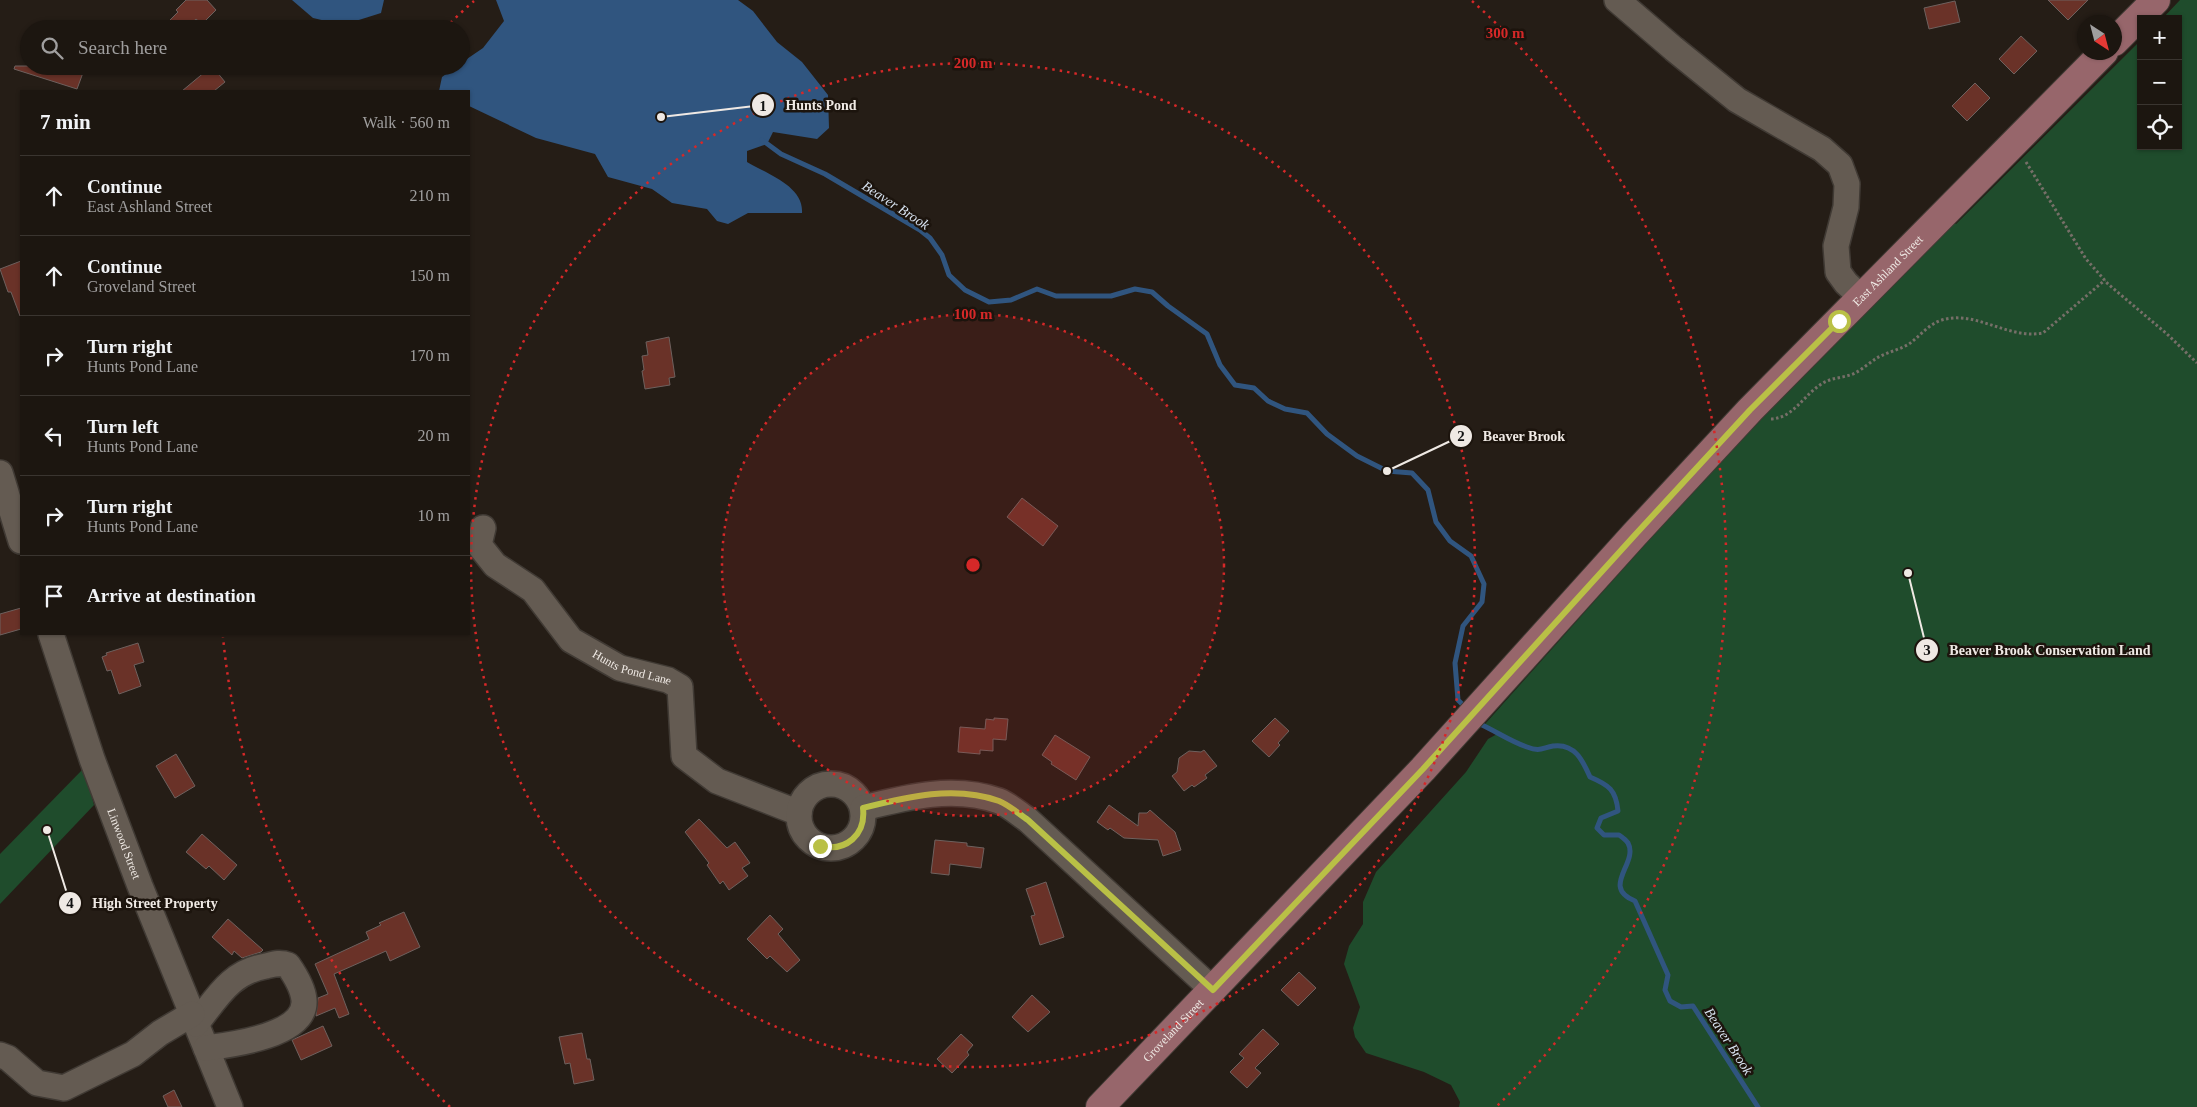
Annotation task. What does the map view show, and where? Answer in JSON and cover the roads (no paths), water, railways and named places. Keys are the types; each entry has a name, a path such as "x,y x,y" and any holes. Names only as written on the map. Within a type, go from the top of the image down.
{"main road":[{"path":"2122,34 2156,0"},
{"name":"East Ashland Street","path":"1471,715 1750,410 2096,60"},
{"name":"Groveland Street","path":"1100,1107 1213,990 1471,715"}],"street":[{"path":"1617,0 1737,100 1822,149 1840,165 1847,184 1846,207 1836,246 1838,272 1846,283 1862,298"},
{"path":"0,474 20,538"},
{"name":"Hunts Pond Lane","path":"483,528 479,545 494,565 533,590 571,640 620,668 668,680 680,687 684,756 718,781 799,814"},
{"name":"Linwood Street","path":"51,635 95,768 230,1107"},
{"path":"829,784 844,785 859,798 863,808 862,826 857,835 850,842 840,847 830,848 820,846 807,838 800,824 799,814 801,804 806,795 814,788 829,784"},
{"path":"863,808 919,794 963,794 999,802 1028,820 1213,990"},
{"path":"0,1055 8,1058 37,1083 64,1088 133,1054 160,1033 194,1019 235,977 246,971 282,963 288,965 301,987 305,1001 302,1011 289,1024 271,1035 254,1040 206,1048"}],"water":[{"path":"292,0 384,0 381,13 359,20 322,20 313,18"},
{"path":"496,0 738,0 753,11 777,42 802,62 828,95 829,128 817,139 773,132 767,144 747,151 747,162 774,176 791,188 801,204 802,213 748,213 728,224 717,221 707,209 672,203 652,189 608,177 595,154 536,138 470,106 470,90 439,90 442,77 445,75 470,75 470,57 483,48 504,21"}],"waterway":[{"name":"Beaver Brook","path":"762,140 781,154 825,174 920,230 930,238 942,255 949,275 965,290 989,302 1011,300 1037,289 1056,296 1111,296 1135,289 1152,292 1207,334 1220,365 1235,385 1254,388 1268,401 1285,409 1307,413 1327,434 1357,456 1387,471 1412,473 1428,490 1436,522 1450,541 1471,556 1484,584 1482,602 1463,626 1455,663 1458,700 1467,709"},
{"name":"Beaver Brook","path":"1478,720 1482,725 1531,748 1561,746 1573,750 1581,759 1590,777 1607,786 1613,793 1618,811 1601,818 1597,828 1604,835 1619,835 1628,843 1629,859 1622,874 1621,889 1625,895 1635,901 1668,975 1665,990 1670,1001 1681,1007 1693,1006 1758,1107"}],"place":[{"name":"Hunts Pond","path":"661,117"},
{"name":"Beaver Brook","path":"1387,471"},
{"name":"Beaver Brook Conservation Land","path":"1908,573"},
{"name":"High Street Property","path":"47,830"}]}
